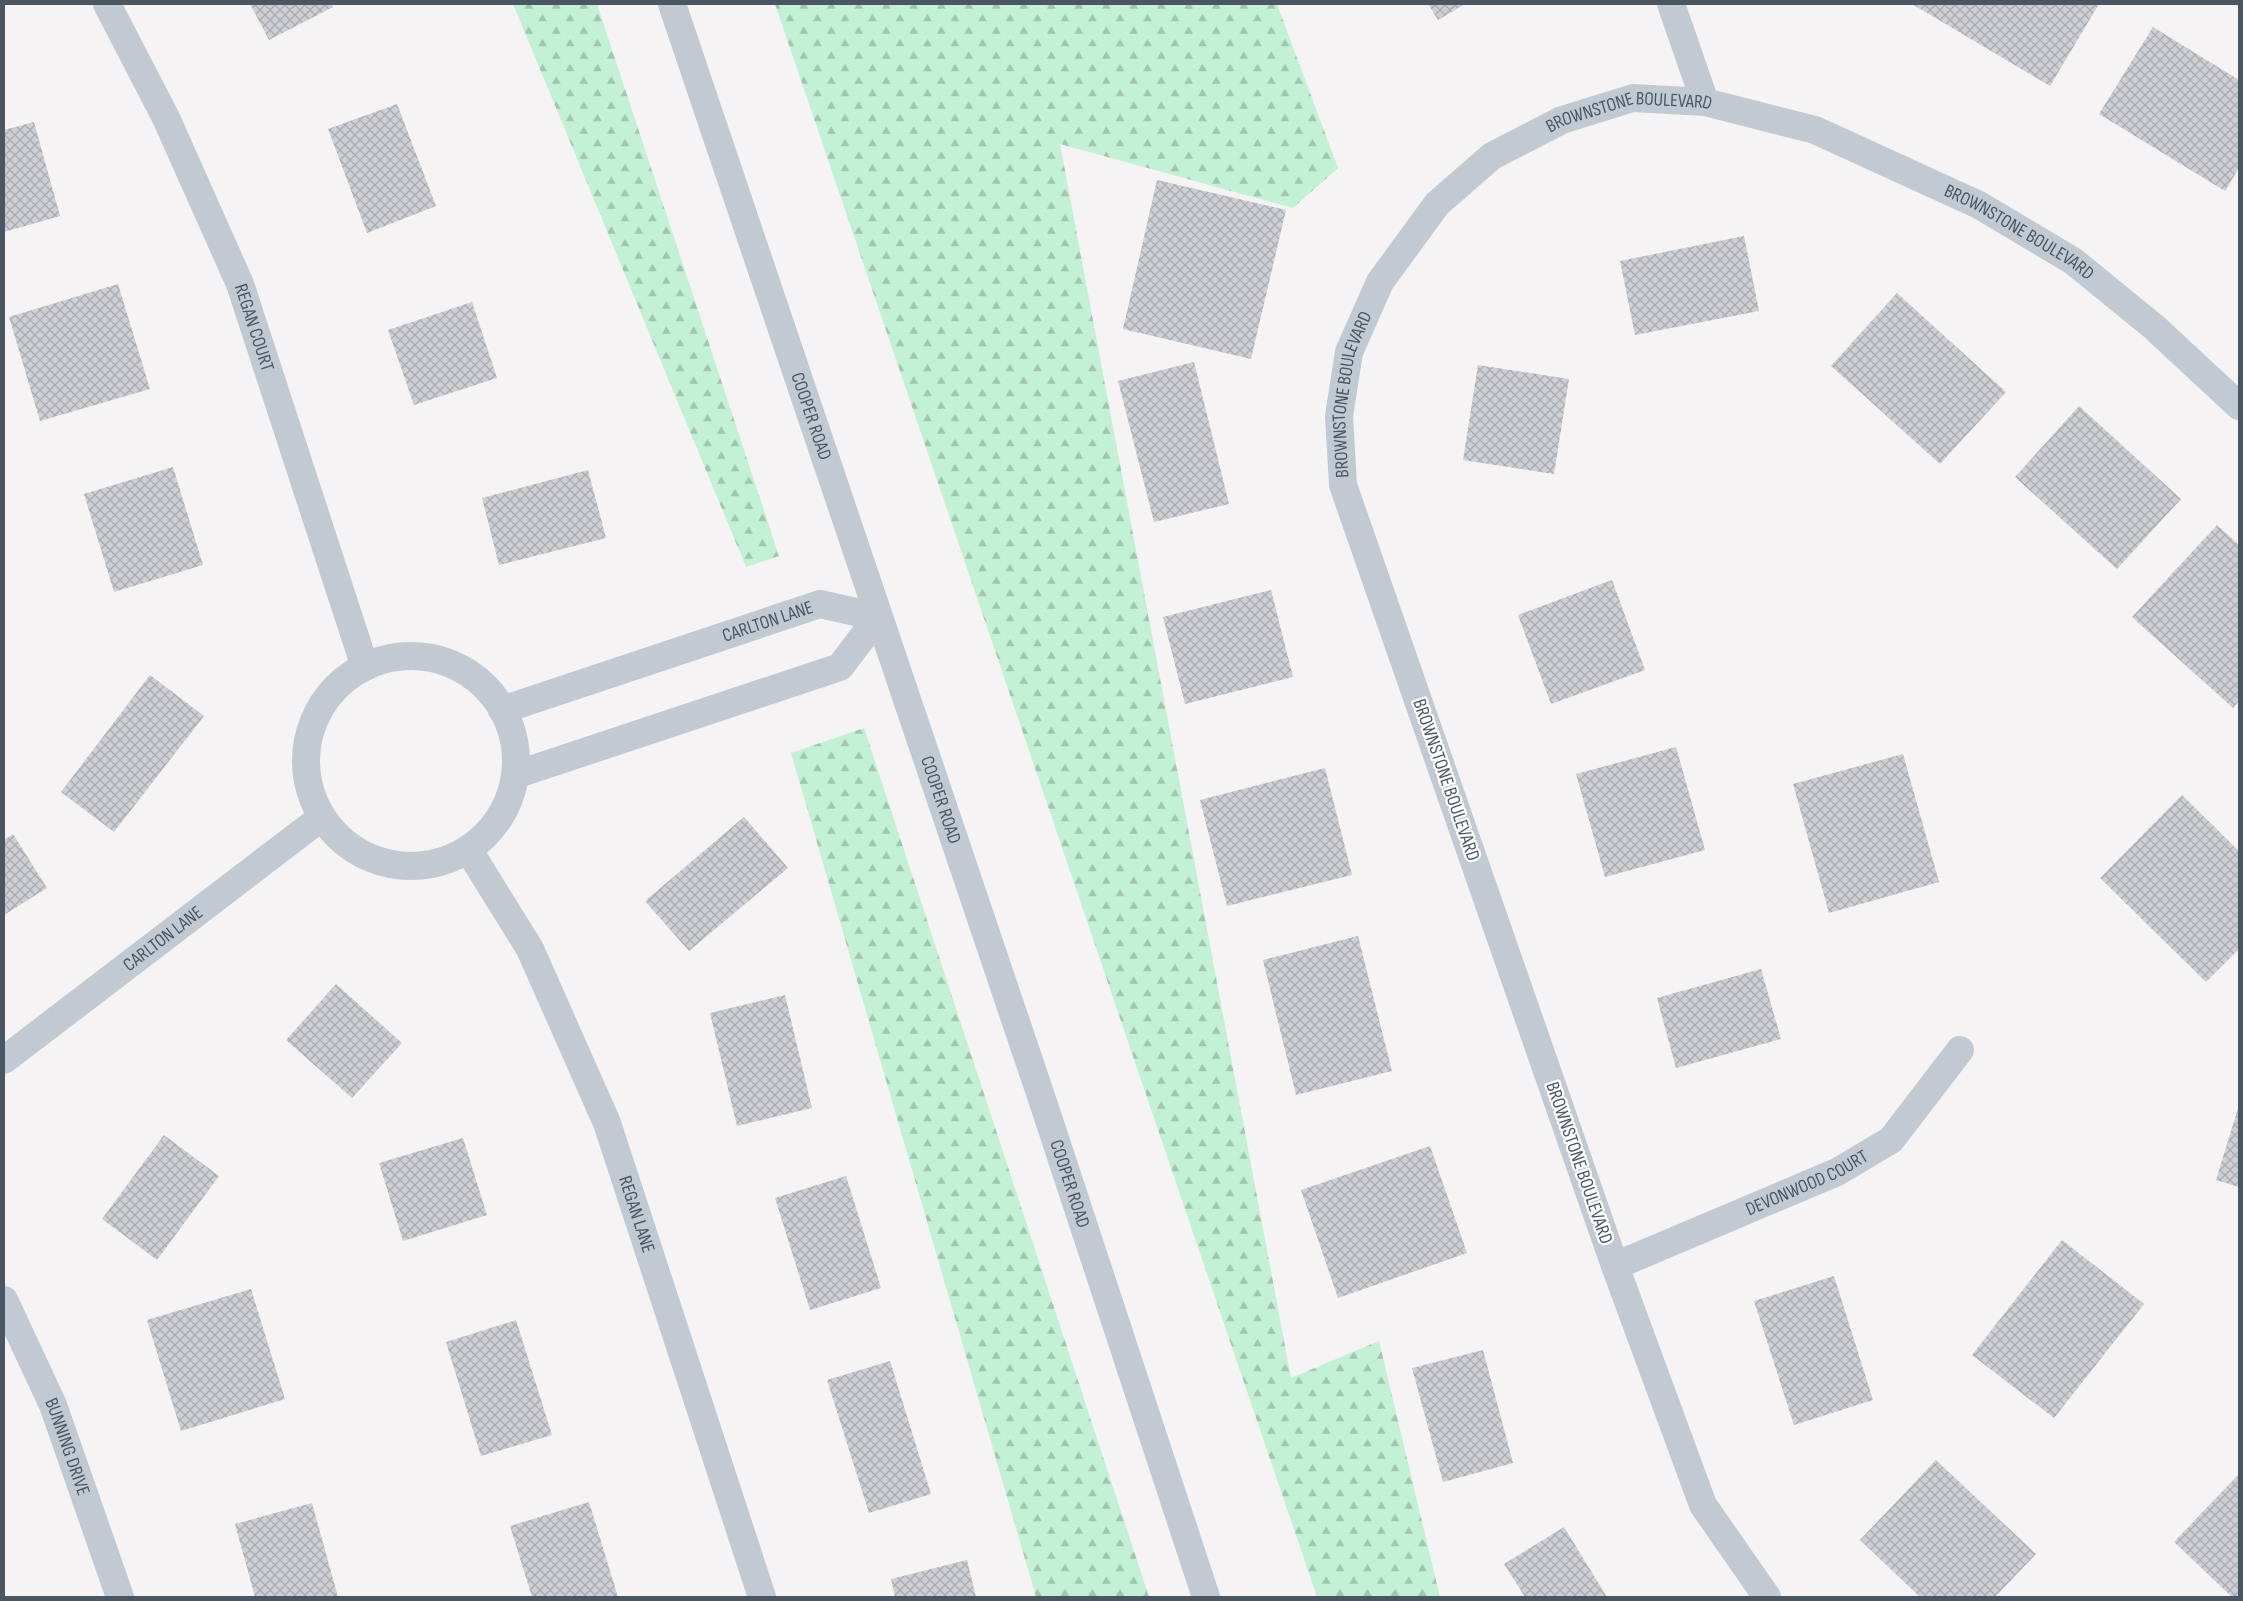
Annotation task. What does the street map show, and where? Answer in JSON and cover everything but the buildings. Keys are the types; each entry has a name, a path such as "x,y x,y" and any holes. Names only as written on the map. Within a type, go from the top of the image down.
{"street":[{"name":"REGAN COURT","path":"107,4 166,118 240,284 365,667"},
{"name":"COOPER ROAD","path":"672,4 1046,1111 1206,1597"},
{"path":"1672,4 1705,102"},
{"name":"BROWNSTONE BOULEVARD","path":"1767,1597 1704,1505 1615,1266 1344,485 1339,416 1349,352 1380,282 1437,204 1492,156 1562,120 1633,98 1705,102 1815,130 1979,204 2073,262 2154,327 2239,406"},
{"name":"CARLTON LANE","path":"502,710 820,604 878,617"},
{"path":"515,775 840,666 878,617"},
{"path":"409,656 431,658 453,665 472,676 489,692 502,710 511,731 516,753 515,775 510,797 499,818 485,835 468,849 451,858 434,863 398,865 379,861 347,844 333,832 322,817 310,790 305,761 309,732 322,705 340,683 365,667 386,659 409,656"},
{"name":"CARLTON LANE","path":"4,1060 322,817"},
{"name":"REGAN LANE","path":"468,849 530,949 607,1123 762,1597"},
{"name":"DEVONWOOD COURT","path":"1615,1266 1837,1172 1890,1140 1960,1050"},
{"name":"BUNNING DRIVE","path":"4,1300 53,1405 120,1597"}],"green space":[{"path":"513,4 597,4 779,556 746,567"},
{"path":"775,4 1277,4 1338,168 1293,208 1060,144 1291,1378 1379,1341 1440,1597 1317,1597"},
{"path":"864,728 1149,1597 1036,1597 791,753"}]}
